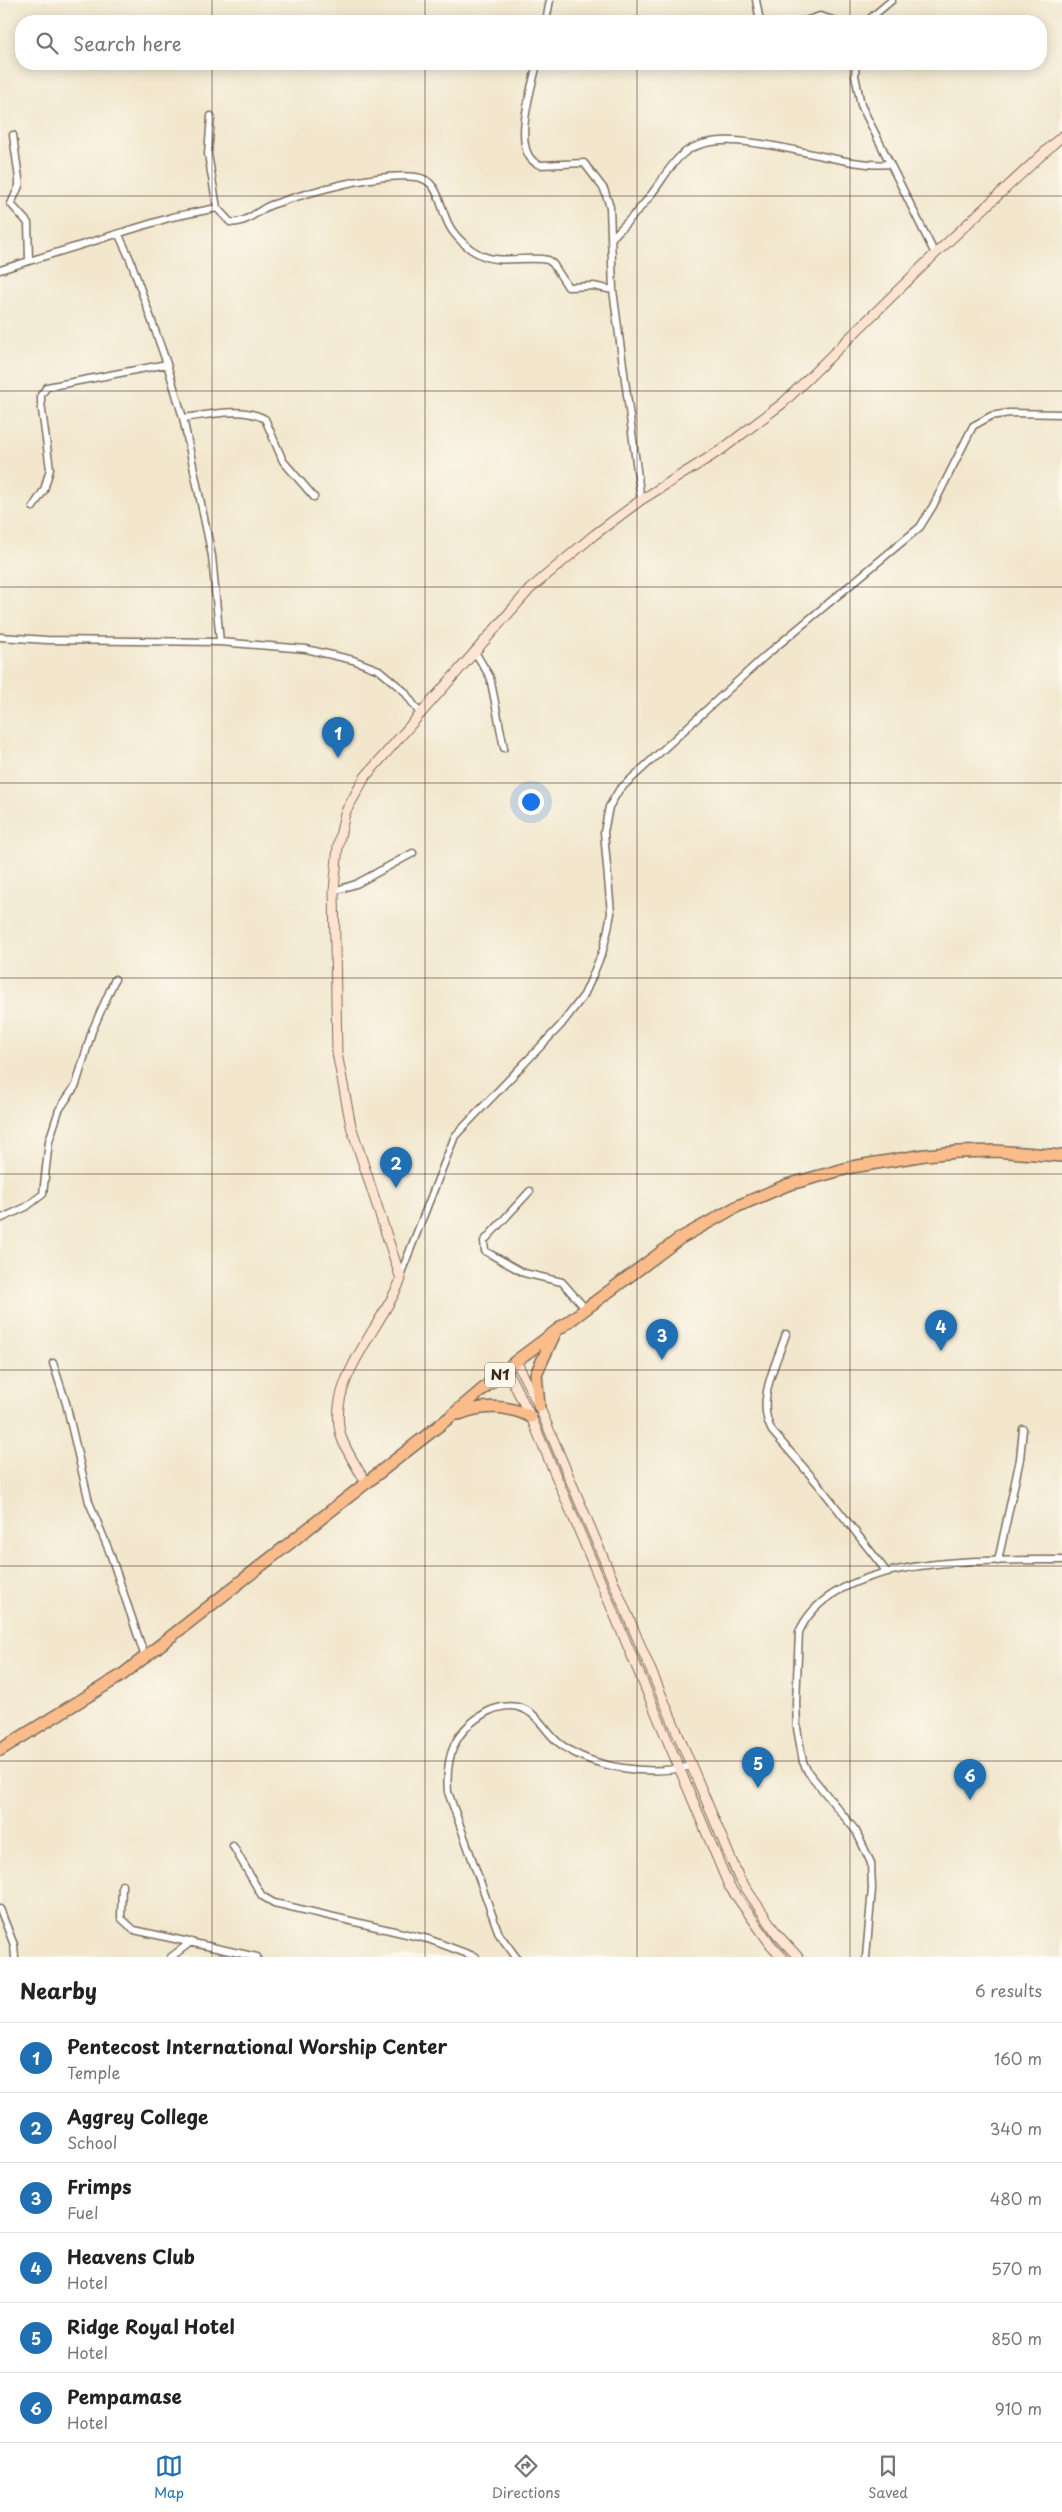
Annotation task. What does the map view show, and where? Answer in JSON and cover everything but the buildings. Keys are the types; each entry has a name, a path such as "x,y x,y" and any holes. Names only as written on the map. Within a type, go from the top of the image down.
{"highway":[{"name":"N1","path":"0,1750 122,1676 450,1417 584,1307 679,1239 738,1206 787,1185 852,1167 925,1155 995,1152 1062,1156"},
{"path":"539,1406 536,1374 555,1332"},
{"path":"450,1417 471,1409 487,1407 517,1410 532,1418"}],"street":[{"path":"547,15 550,0"},
{"path":"756,0 759,15"},
{"path":"874,15 892,0"},
{"path":"536,70 525,120 527,154 534,163 540,165 578,162 589,168 608,196 612,238 613,290 641,500"},
{"path":"856,70 856,82 861,105 935,254"},
{"path":"211,116 208,154 215,186 217,208 224,218 236,223 243,222 266,207 336,187 382,178 400,176 425,179 432,184 454,233 476,253 496,260 548,260 553,264 568,287 593,286 613,290"},
{"path":"13,135 19,179 11,204 28,223 29,260"},
{"path":"401,1273 351,1126 336,1038 334,891 338,846 345,813 365,777 546,574 641,500 721,450 783,403 935,254 1062,136"},
{"path":"612,238 639,210 675,161 693,147 706,143 745,142 863,164 890,164"},
{"path":"0,270 172,218 217,208"},
{"path":"119,235 130,259 184,418 212,556 220,642"},
{"path":"33,507 44,490 50,469 49,450 41,403 41,395 47,388 167,364"},
{"path":"184,418 236,413 260,416 265,419 283,461 314,497"},
{"path":"366,1483 341,1436 339,1418 341,1394 370,1333 400,1283 401,1273 455,1136 561,1026 584,995 590,982 603,950 611,913 604,832 609,807 619,790 765,656 920,527 933,506 973,426 991,416 1009,413 1062,414"},
{"path":"0,637 48,640 220,642 306,649 353,660 379,670 397,683 421,715"},
{"path":"475,652 490,677 504,748"},
{"path":"334,891 356,884 413,853"},
{"path":"0,1219 26,1207 43,1194 49,1141 59,1110 76,1085 92,1032 115,979"},
{"path":"530,1192 484,1241 485,1251 524,1273 562,1282 584,1307"},
{"path":"786,1334 765,1398 764,1410 767,1422 772,1431 818,1484 886,1571"},
{"path":"516,1361 539,1406 743,1886 777,1934 798,1957"},
{"path":"54,1363 66,1403 89,1502 110,1553 145,1657"},
{"path":"506,1370 532,1418 730,1886 771,1945 782,1957"},
{"path":"998,1561 1020,1458 1023,1429"},
{"path":"866,1957 872,1889 871,1863 856,1831 808,1772 803,1762 797,1728 799,1632 808,1616 838,1592 886,1571 998,1561 1062,1560"},
{"path":"516,1957 499,1934 448,1792 448,1778 453,1749 459,1734 469,1722 491,1710 518,1707 531,1712 561,1745 600,1764 643,1770 679,1769 691,1766"},
{"path":"233,1846 262,1896 274,1903 428,1940 476,1957"},
{"path":"122,1885 121,1918 130,1928 148,1934 257,1957"},
{"path":"0,1909 14,1945 15,1957"},
{"path":"171,1957 190,1942"}],"place":[{"name":"Pentecost International Worship Center","path":"338,758"},
{"name":"Aggrey College","path":"396,1188"},
{"name":"Heavens Club","path":"941,1351"},
{"name":"Frimps","path":"662,1360"},
{"name":"Ridge Royal Hotel","path":"758,1788"},
{"name":"Pempamase","path":"970,1800"}]}
